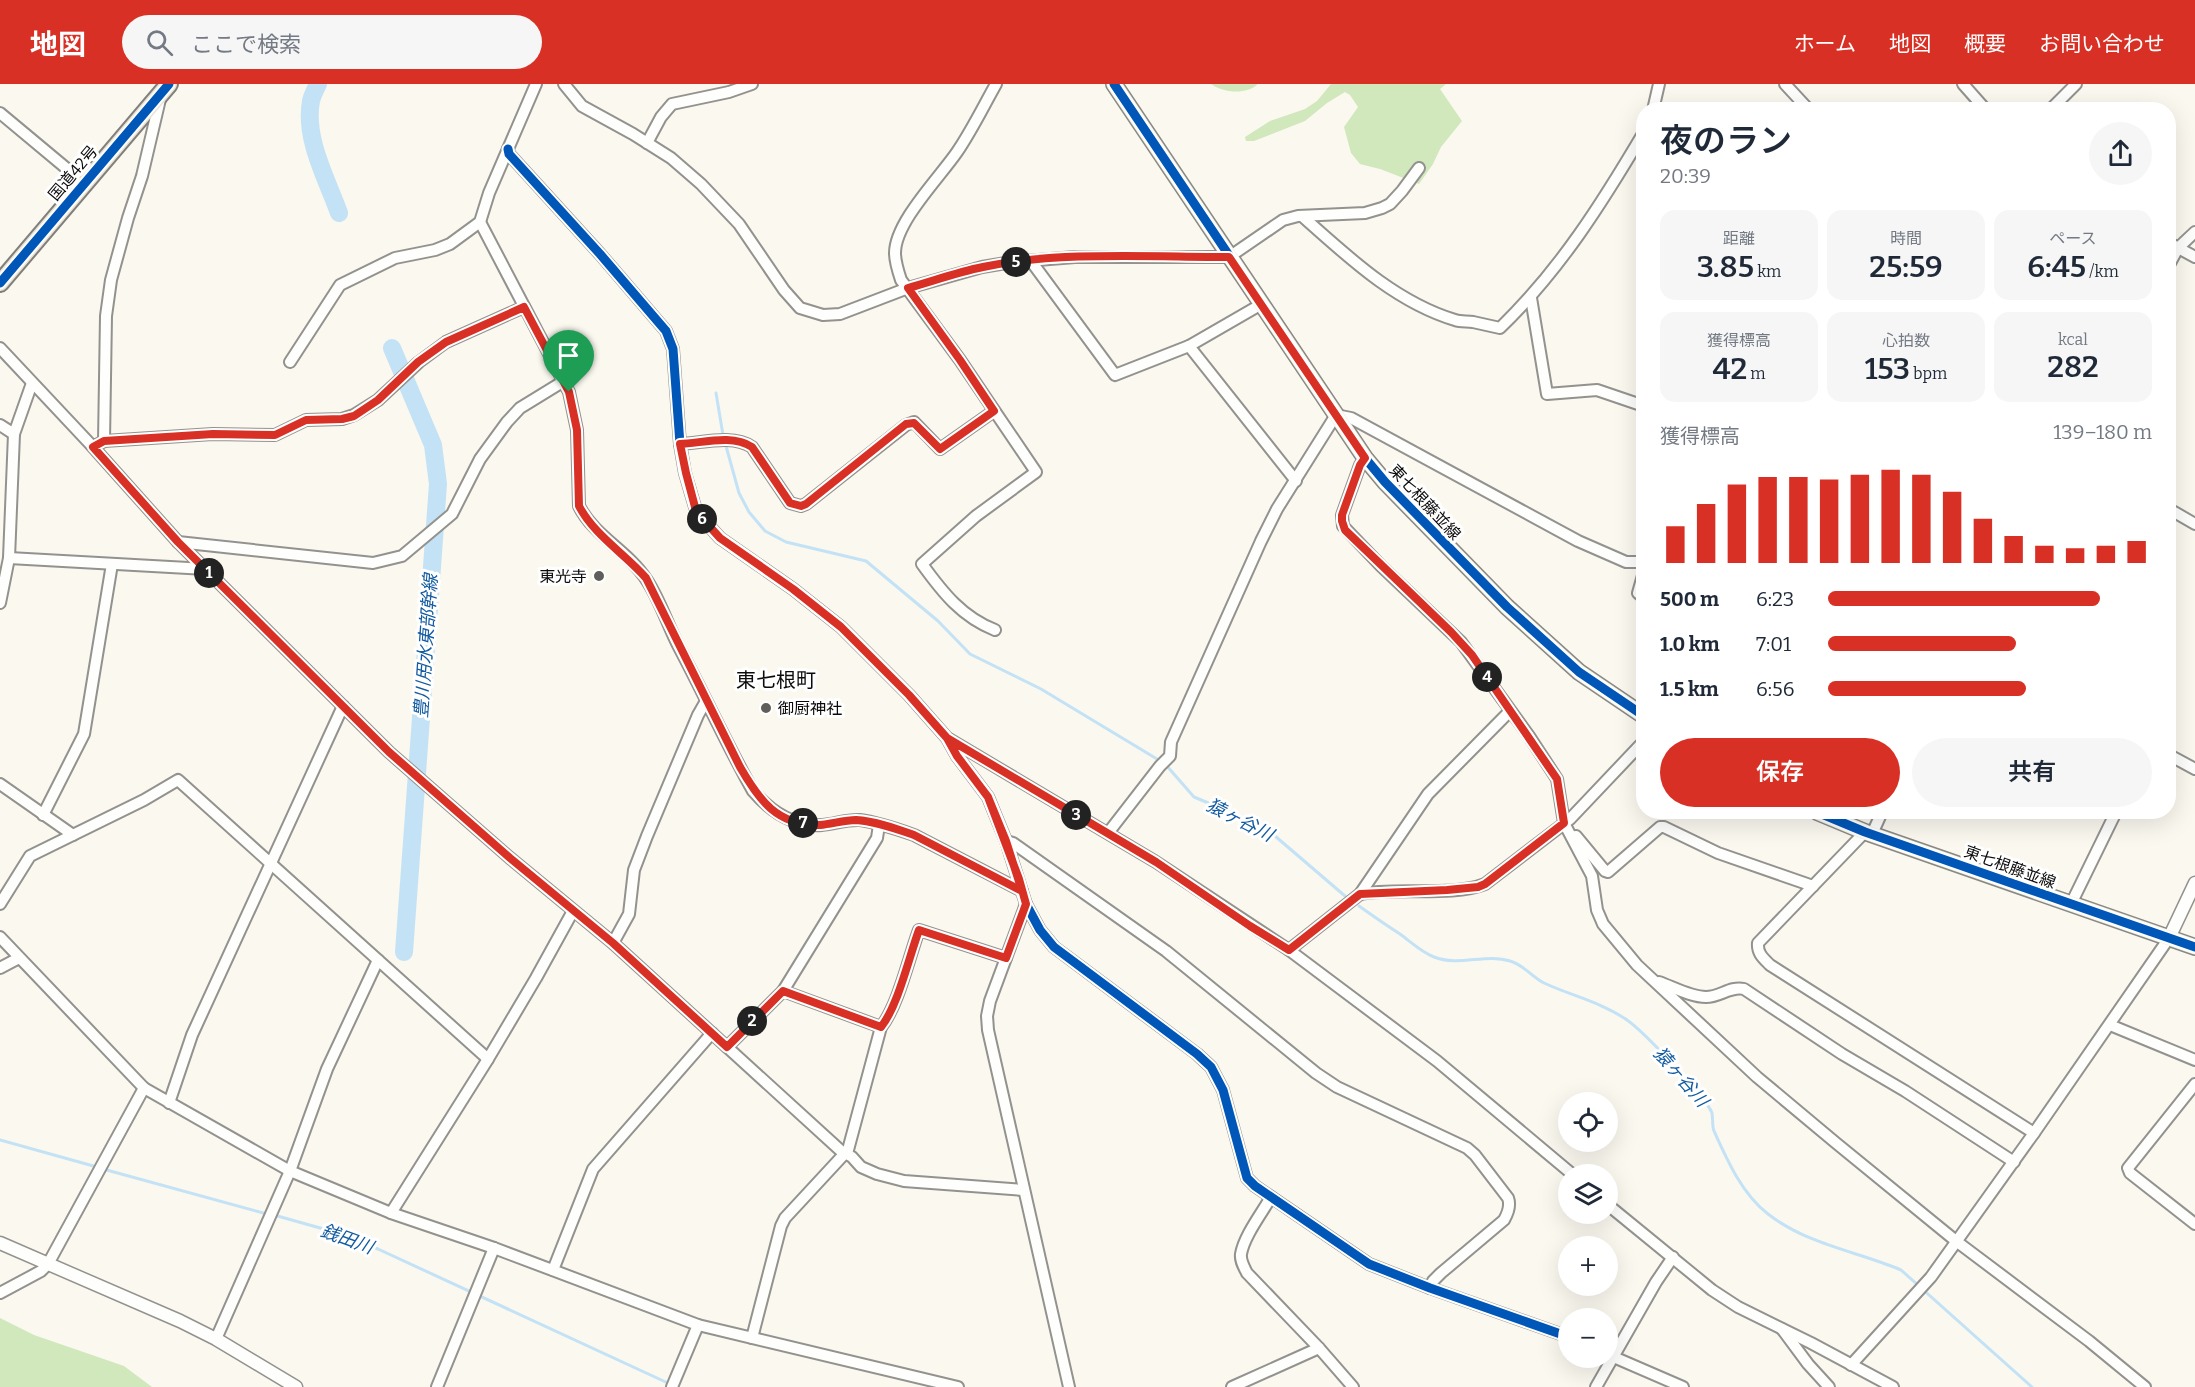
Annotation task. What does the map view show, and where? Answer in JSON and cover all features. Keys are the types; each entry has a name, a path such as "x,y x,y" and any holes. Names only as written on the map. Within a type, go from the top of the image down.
{"highway":[{"name":"国道42号","path":"0,283 166,88"}],"main road":[{"name":"東七根藤並線","path":"1113,84 1260,305 1365,458 1385,482 1507,607 1579,672 1636,711"},
{"name":"東七根藤並線","path":"1834,819 1868,833 2195,947"}],"street":[{"path":"290,362 340,285 395,258 435,250 450,244 480,222 489,192 536,84"},
{"path":"564,84 582,106 671,158 701,184 739,224 784,290 800,308 823,315 840,314 908,288 982,267 1075,257 1229,257 1283,220 1302,216 1365,213 1382,208 1390,204 1419,168"},
{"path":"647,143 661,117 672,104 729,92 752,84"},
{"path":"995,630 966,615 936,583 922,564 975,516 1035,472 960,360 901,280 896,265 895,250 902,230 925,191 952,159 969,134 996,84"},
{"path":"1655,102 1659,84"},
{"path":"1785,84 1802,102"},
{"path":"1963,84 1979,102"},
{"path":"2058,102 2076,84"},
{"path":"104,441 106,316 111,280 166,88"},
{"path":"0,113 84,183"},
{"path":"1302,216 1353,262 1432,312 1457,321 1470,321 1500,328 1531,298 1592,219 1636,145"},
{"path":"508,149 509,154 666,330 673,349 680,444 695,507 701,517 720,538 793,589 841,627 909,695 947,738 957,756 988,797 1006,841 1026,904 1040,930 1054,947 1197,1054 1211,1067 1223,1090 1244,1173 1255,1186 1369,1264 1558,1333"},
{"path":"480,222 564,381 573,404 577,430 579,506 600,533 646,578 753,791 766,806 784,819 810,824 860,820 914,835 1022,891"},
{"path":"2176,245 2195,232"},
{"path":"2176,247 2195,257"},
{"path":"1031,261 1115,375 1189,346 1260,305"},
{"path":"1531,298 1547,394 1597,390 1636,403"},
{"path":"93,447 104,441 213,434 275,435 306,420 342,419 354,416 378,400 410,370 446,342 524,307"},
{"path":"1189,346 1296,482"},
{"path":"0,348 178,542 389,752 613,943 840,1150 861,1167 904,1181 1024,1190"},
{"path":"178,542 373,563 402,556 452,514 480,459 507,422 520,408 564,381"},
{"path":"0,603 9,558 14,434 32,382"},
{"path":"680,444 743,441 752,447 790,503 801,506 906,424 914,423 940,449 994,411"},
{"path":"1108,833 1170,756 1171,742 1261,541 1277,509 1336,415 1351,418 1578,541 1626,562 1636,562"},
{"path":"0,425 14,434"},
{"path":"1365,458 1360,465 1342,515 1345,530 1461,642 1557,779 1564,823 1592,876 1597,910 1604,924 1637,965 1757,1077 1956,1241 2089,1341 2145,1387"},
{"path":"2176,513 2195,524"},
{"path":"9,558 206,569"},
{"path":"43,815 84,734 112,564"},
{"path":"613,943 629,914 634,870 647,836 706,701"},
{"path":"170,1103 192,1035 344,706"},
{"path":"1289,950 1360,894 1428,794 1510,711"},
{"path":"947,738 1156,862 1289,950 1437,1061 1560,1164"},
{"path":"1360,894 1478,887 1491,880 1564,823 1636,749"},
{"path":"2176,759 2195,769"},
{"path":"0,904 30,856 144,800 178,780 488,1059"},
{"path":"0,784 73,835"},
{"path":"1877,819 1868,833 1758,943 1757,950 1770,965 2034,1133"},
{"path":"2071,904 2113,819"},
{"path":"1564,823 1608,872 1660,827 1664,827 1718,853 1813,886"},
{"path":"727,1047 783,991 877,838 879,825"},
{"path":"1006,841 1013,843 1166,951 1316,1073 1337,1087 1446,1137 1475,1155 1508,1198 1510,1204 1508,1213 1504,1220 1441,1272 1432,1281 1430,1288"},
{"path":"1851,1365 1921,1288 2014,1162 2169,938 2195,883"},
{"path":"1026,904 990,1001 987,1016 988,1030 1069,1387"},
{"path":"391,1213 488,1059 573,911"},
{"path":"752,1338 785,1218 833,1164 846,1153 861,1107 881,1027 898,990 919,930 1006,958"},
{"path":"0,937 144,1088 290,1171 391,1213 494,1248 698,1325 958,1387"},
{"path":"0,968 19,958"},
{"path":"216,1339 290,1171 327,1069 378,960"},
{"path":"1653,980 1695,995 1708,997 1735,988 1744,989 1842,1054 1905,1091 2014,1162"},
{"path":"783,991 881,1027"},
{"path":"2110,1025 2195,1060"},
{"path":"553,1270 593,1168 712,1033"},
{"path":"2195,1084 2128,1168 2130,1173 2195,1224"},
{"path":"1,1294 41,1271 48,1264 144,1088"},
{"path":"1271,1197 1246,1240 1241,1260 1247,1272 1319,1347 1353,1387"},
{"path":"1618,1213 1712,1290 1738,1307 1893,1387"},
{"path":"0,1243 104,1286 216,1339 296,1387"},
{"path":"437,1387 494,1248"},
{"path":"1618,1344 1673,1257"},
{"path":"672,1387 698,1325"},
{"path":"1780,1327 1829,1387"},
{"path":"1232,1387 1319,1347"},
{"path":"1618,1359 1683,1387"},
{"path":"1596,1387 1605,1368"},
{"path":"906,1387 911,1376"}],"green space":[{"path":"1211,84 1258,84 1253,88 1235,92"},
{"path":"1331,84 1446,84 1440,89 1462,121 1441,147 1433,164 1419,184 1360,164 1351,153 1344,127 1358,107 1350,95 1345,92 1305,121 1254,141 1246,141 1245,137 1270,121 1305,109 1317,101"},
{"path":"0,1318 34,1335 124,1366 152,1387 0,1387"}],"waterway":[{"name":"豊川用水東部幹線","path":"318,84 311,101 311,130 318,158 339,213"},
{"name":"豊川用水東部幹線","path":"392,348 433,445 438,484 404,952"},
{"path":"716,393 723,435"},
{"path":"726,446 739,493 749,512 765,531 786,542 866,561 938,621 970,654 1041,689 1157,759"},
{"name":"猿ヶ谷川","path":"1166,765 1194,797 1242,817 1275,836 1345,896"},
{"name":"猿ヶ谷川","path":"1359,906 1420,950 1434,957 1453,961 1492,958 1510,961 1520,965 1544,983 1597,1004 1627,1020 1673,1065 1707,1105 1712,1113 1714,1131 1730,1165 1750,1197 1759,1206 1783,1225 1799,1233 1901,1270 2032,1387"},
{"name":"銭田川","path":"0,1140 97,1167"},
{"name":"銭田川","path":"103,1169 267,1214"},
{"name":"銭田川","path":"274,1215 345,1235 378,1249 670,1384"}],"cycle path":[{"path":"0,283 169,84"},
{"path":"1114,84 1365,458 1385,482 1507,607 1579,672 1636,711"},
{"path":"508,149 509,154 666,331 673,349 680,444 685,473 695,507 701,517 720,538 793,589 841,627 909,695 947,738 957,756 988,797 1006,841 1026,904 1040,930 1054,947 1197,1054 1211,1067 1223,1090 1247,1178 1255,1186 1369,1264 1558,1333"},
{"path":"1834,819 1865,832 2195,947"}],"place":[{"name":"東光寺","path":"599,576"},
{"name":"御厨神社","path":"766,708"}],"district":[{"name":"東七根町","path":"776,680"}],"route":[{"path":"569,392 524,307 446,342 418,362 378,400 354,416 342,419 306,420 275,435 213,434 104,441 93,447 178,542 389,752 510,858 613,943 727,1047 783,991 881,1027 898,990 919,930 1006,958 1026,904 1019,879 1006,841 988,797 957,756 947,738 1156,862 1289,950 1360,894 1447,890 1478,887 1485,884 1564,823 1557,779 1472,655 1345,530 1342,515 1360,465 1365,458 1229,257 1075,257 1012,262 982,267 908,288 994,411 940,449 914,423 906,424 801,506 790,503 752,447 743,441 680,444 695,507 720,538 793,589 841,627 909,695 947,738 957,756 978,783 988,797 1009,848 1019,879 1022,891 914,835 860,820 821,825 784,819 766,806 753,791 740,767 680,651 646,578 600,533 579,506 577,430 569,392"}]}
